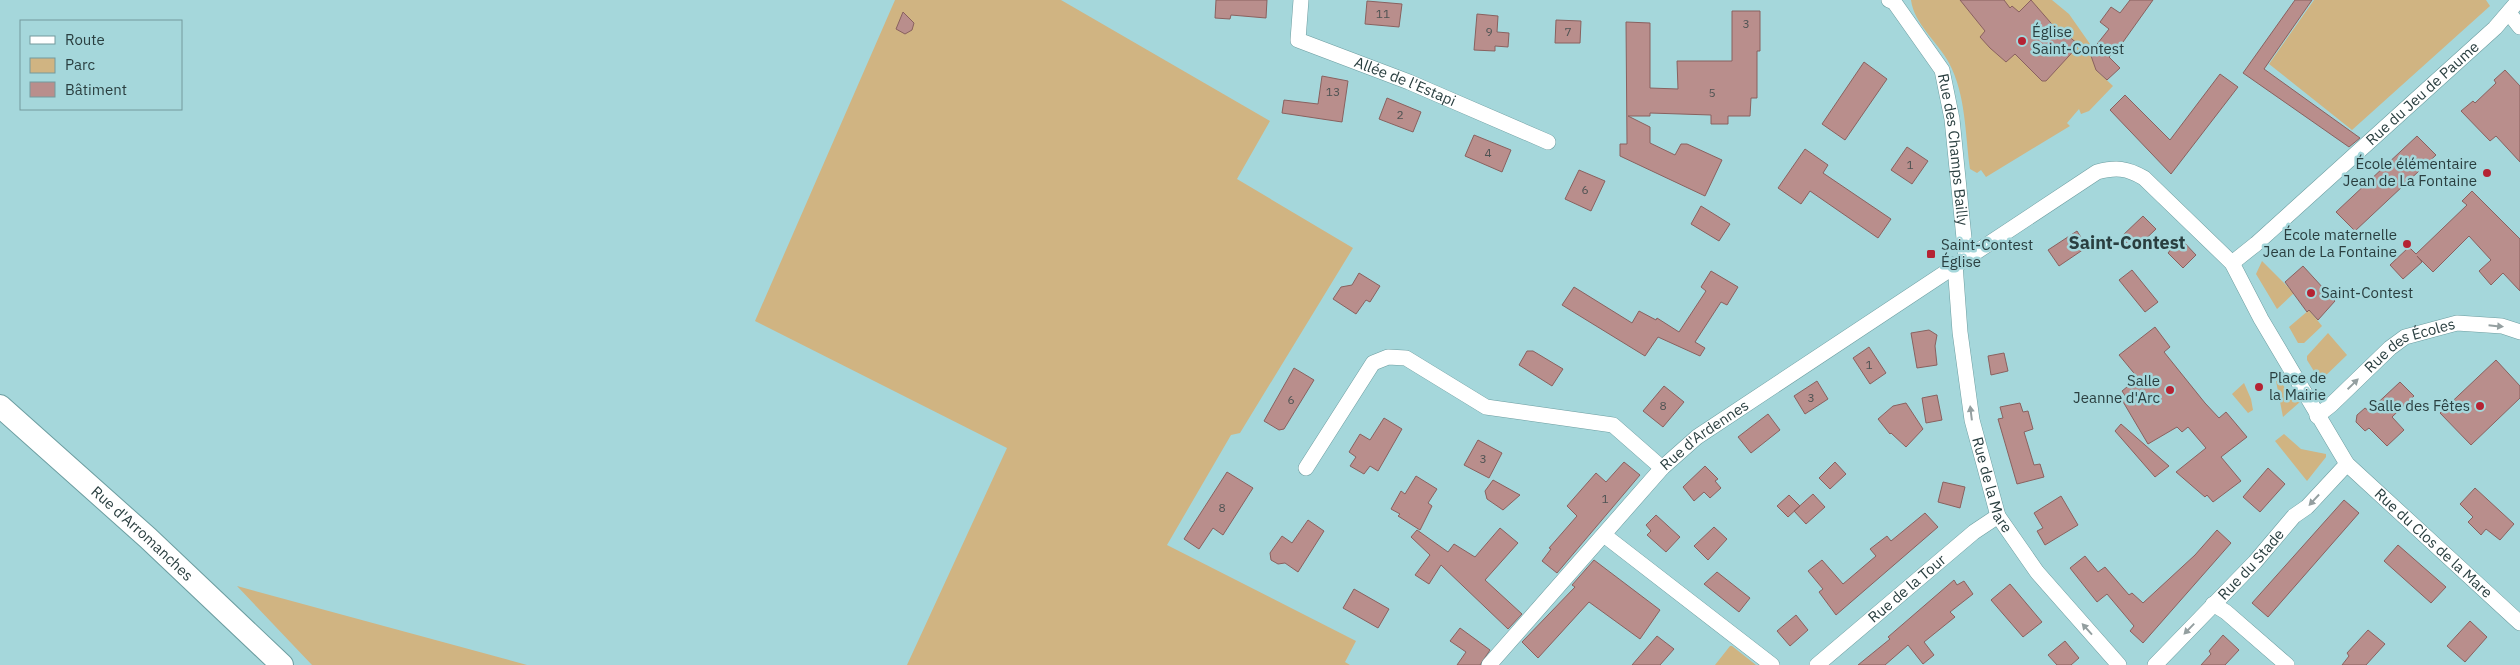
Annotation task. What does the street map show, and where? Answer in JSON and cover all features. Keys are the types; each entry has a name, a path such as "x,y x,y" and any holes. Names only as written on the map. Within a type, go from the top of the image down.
{"main road":[{"name":"Rue d'Arromanches","path":"0,406 148,538 282,665"}],"street":[{"name":"Allée de l'Estapi","path":"1301,0 1298,40 1408,82 1548,142"},
{"name":"Rue du Jeu de Paume","path":"2232,263 2256,244 2496,28 2518,0"},
{"name":"Rue des Champs Bailly","path":"1892,1 1942,70 1952,119 1960,261"},
{"path":"2509,13 2520,27"},
{"name":"Rue d'Ardennes","path":"1489,665 1662,468 1697,436 2097,172 2117,167 2134,172 2144,178 2232,263"},
{"name":"Rue de la Mare","path":"1960,261 1960,332 1972,420 1998,516 2037,572 2120,665"},
{"path":"2232,263 2317,416 2347,464"},
{"name":"Rue des Écoles","path":"2317,416 2390,348 2405,337 2457,323 2502,326 2520,332"},
{"path":"1306,468 1372,363 1388,357 1406,358 1486,407 1613,425 1662,468"},
{"name":"Rue du Stade","path":"2155,665 2254,562 2294,516 2307,507 2347,464"},
{"name":"Rue du Clos de la Mare","path":"2347,464 2520,623"},
{"name":"Rue de la Tour","path":"1817,665 1974,532 1998,516"},
{"path":"1604,534 1772,665"},
{"path":"2213,604 2226,612 2287,665"}],"green space":[{"path":"895,0 1061,0 1270,121 1237,179 1353,248 1240,433 1231,435 1167,545 1356,641 1345,662 1350,665 907,665 1007,448 755,321"},
{"path":"1911,0 2052,0 2069,14 2090,44 2096,70 2113,86 2089,111 2081,114 2079,109 2067,123 2070,126 1986,177 1981,170 1977,173 1970,169 1962,101 1955,75 1944,55 1921,25"},
{"path":"2314,0 2486,0 2490,6 2352,130 2269,64"},
{"path":"2262,261 2294,293 2277,309 2256,274"},
{"path":"2309,310 2322,326 2304,343 2298,343 2289,327"},
{"path":"2328,333 2347,355 2320,381 2307,360 2307,356"},
{"path":"2279,380 2290,394 2295,394 2300,402 2283,417 2276,381"},
{"path":"2244,383 2251,399 2253,410 2248,413 2232,394"},
{"path":"2284,434 2301,449 2326,454 2326,457 2307,481 2275,441"},
{"path":"237,586 527,665 312,665"},
{"path":"1732,646 1756,665 1715,665"}],"building":[{"path":"1216,0 1267,0 1266,18 1231,15 1230,19 1215,18"},
{"name":"Église Saint-Contest","path":"1960,0 2004,0 2010,8 2012,6 2019,12 2031,0 2057,30 2059,28 2079,45 2046,81 2042,81 2015,54 2006,62 1990,48 1980,37 1985,31"},
{"path":"2130,0 2153,0 2123,42 2109,57 2120,68 2107,80 2096,70 2090,53 2109,29 2100,22 2111,7 2120,13"},
{"path":"2295,0 2312,0 2264,69 2360,138 2349,147 2243,73"},
{"path":"1367,1 1402,4 1399,27 1365,24"},
{"path":"1732,11 1760,11 1760,51 1757,51 1757,98 1751,98 1750,116 1728,116 1728,124 1711,124 1711,115 1650,113 1650,116 1628,116 1650,127 1650,143 1675,155 1681,144 1687,144 1722,160 1705,196 1620,156 1620,144 1627,144 1626,22 1650,23 1650,88 1678,89 1677,61 1732,61"},
{"path":"903,12 914,23 912,30 905,34 896,29"},
{"path":"1477,14 1498,16 1497,32 1509,33 1508,47 1495,46 1495,51 1474,50"},
{"path":"1556,20 1581,21 1580,43 1555,43"},
{"path":"1864,62 1887,79 1845,140 1822,124"},
{"path":"2505,70 2520,86 2520,162 2496,136 2490,141 2461,111 2473,101 2475,103 2496,83 2494,80"},
{"path":"2220,74 2238,87 2171,174 2110,110 2125,95 2170,140"},
{"path":"1322,76 1348,81 1342,122 1282,113 1284,100 1318,104"},
{"path":"1387,98 1421,112 1413,132 1379,119"},
{"path":"1474,135 1511,150 1502,172 1465,156"},
{"path":"2417,136 2436,155 2355,231 2336,212"},
{"path":"1907,147 1928,161 1912,184 1891,170"},
{"path":"1805,149 1828,165 1823,173 1891,219 1878,238 1810,191 1801,204 1778,188"},
{"path":"1579,170 1605,181 1591,211 1565,199"},
{"path":"2472,191 2520,239 2520,291 2503,273 2491,285 2479,271 2491,260 2469,236 2433,272 2417,256 2422,262 2403,279 2390,265 2409,247 2416,254 2467,205 2462,201"},
{"path":"1701,206 1730,224 1719,241 1691,224"},
{"path":"2143,216 2156,229 2134,250 2121,237"},
{"path":"2077,231 2087,247 2059,266 2048,250"},
{"path":"2180,238 2196,255 2183,268 2168,253"},
{"name":"Saint-Contest","path":"2303,266 2335,301 2318,320 2309,310 2307,312 2285,282"},
{"path":"2132,270 2158,302 2145,312 2119,280"},
{"path":"1711,271 1738,287 1727,305 1721,302 1695,342 1705,348 1700,356 1658,337 1645,356 1562,305 1574,287 1632,323 1639,311 1656,320 1657,318 1679,332 1706,291 1701,287"},
{"path":"1359,273 1380,286 1370,302 1366,300 1356,314 1333,299 1341,287 1352,285"},
{"path":"2155,327 2170,347 2164,352 2205,403 2219,418 2226,412 2247,437 2221,457 2241,481 2213,502 2207,495 2205,497 2176,472 2206,448 2188,427 2182,432 2177,427 2148,444 2122,400 2126,397 2122,391 2138,378 2119,355"},
{"path":"1929,330 1937,335 1935,346 1937,365 1917,368 1911,333"},
{"path":"1869,347 1886,373 1870,384 1853,358"},
{"path":"1527,351 1533,351 1563,369 1552,386 1519,365"},
{"path":"2004,353 2008,371 1991,375 1988,356"},
{"name":"Salle des Fêtes","path":"2496,360 2520,386 2520,398 2471,445 2440,413"},
{"path":"1294,368 1314,380 1284,429 1279,430 1264,421"},
{"path":"1817,381 1828,399 1805,414 1794,396"},
{"path":"2400,382 2414,396 2392,417 2404,430 2387,446 2369,428 2365,431 2356,422 2357,415 2365,408 2369,411"},
{"path":"1664,386 1684,402 1663,427 1643,411"},
{"path":"1937,395 1942,420 1926,423 1922,398"},
{"path":"1906,403 1923,429 1906,447 1890,434 1878,419 1893,406"},
{"path":"2020,403 2023,412 2028,411 2033,429 2024,432 2034,465 2040,464 2044,477 2017,484 1998,419 2003,418 2000,407"},
{"path":"1768,414 1780,430 1751,453 1738,437"},
{"path":"1384,418 1402,429 1378,471 1370,466 1364,474 1350,466 1356,457 1349,452 1360,434 1370,440"},
{"path":"2121,424 2169,466 2155,477 2115,431"},
{"path":"1478,440 1502,453 1489,478 1464,465"},
{"path":"1624,462 1640,475 1557,573 1542,561 1551,549 1549,548 1577,516 1567,506 1596,473 1606,482"},
{"path":"1835,462 1846,474 1830,489 1819,478"},
{"path":"1705,466 1718,479 1715,481 1721,488 1710,498 1704,492 1694,501 1683,487"},
{"path":"2268,468 2285,484 2260,512 2243,497"},
{"path":"1227,472 1253,488 1223,535 1213,528 1199,549 1184,539"},
{"path":"1416,476 1437,489 1428,503 1432,506 1420,530 1398,516 1400,514 1391,509 1401,491 1405,494"},
{"path":"1493,480 1520,495 1503,510 1487,499 1485,491"},
{"path":"1943,482 1965,487 1960,508 1938,502"},
{"path":"2475,488 2514,524 2500,540 2486,529 2481,535 2468,522 2473,517 2460,504"},
{"path":"1813,494 1825,507 1806,524 1794,511"},
{"path":"1789,495 1800,506 1788,517 1777,506"},
{"path":"2061,496 2078,525 2045,545 2037,531 2043,528 2034,513"},
{"path":"2344,500 2359,513 2268,617 2252,603"},
{"path":"1925,513 1938,527 1836,615 1819,592 1823,589 1808,571 1822,560 1843,584 1876,556 1870,549 1887,536 1891,541"},
{"path":"1656,515 1680,537 1666,552 1647,535 1651,531 1646,525"},
{"path":"1308,520 1324,531 1298,572 1285,563 1278,564 1271,560 1270,553 1282,536 1292,543"},
{"path":"1714,527 1727,539 1708,560 1694,546"},
{"path":"1500,528 1518,543 1485,580 1522,614 1508,629 1441,565 1429,584 1415,575 1430,555 1411,537 1417,530 1448,552 1454,544 1475,557"},
{"path":"2217,530 2231,543 2143,643 2130,631 2134,626 2107,594 2097,602 2070,568 2085,556 2098,572 2105,567 2129,595 2132,593 2143,603 2195,555"},
{"path":"2398,545 2446,587 2431,603 2384,561"},
{"path":"1594,560 1660,610 1640,639 1589,602 1538,658 1522,642 1575,587 1572,585"},
{"path":"1717,572 1750,598 1739,612 1704,584"},
{"path":"1954,580 1957,585 1964,581 1973,594 1950,612 1955,617 1924,642 1934,655 1923,664 1908,645 1885,665 1858,665 1890,639 1888,637"},
{"path":"2010,584 2042,622 2023,637 1991,600"},
{"path":"1354,589 1389,609 1378,628 1343,608"},
{"path":"1796,615 1808,630 1790,646 1777,631"},
{"path":"2470,621 2487,637 2465,662 2447,646"},
{"path":"1460,628 1490,650 1480,665 1457,665 1466,652 1450,641"},
{"path":"2368,630 2385,644 2366,665 2342,665 2349,656 2347,653"},
{"path":"2223,635 2239,650 2225,665 2201,665 2211,654 2209,651"},
{"path":"1657,636 1674,649 1660,665 1632,665"},
{"path":"2065,641 2079,658 2071,665 2057,665 2048,655"}],"place":[{"name":"Église Saint-Contest","path":"2022,41"},
{"name":"École élémentaire Jean de La Fontaine","path":"2487,173"},
{"name":"École maternelle Jean de La Fontaine","path":"2407,244"},
{"name":"Saint-Contest Église","path":"1931,254"},
{"name":"Saint-Contest","path":"2311,293"},
{"name":"Place de la Mairie","path":"2259,387"},
{"name":"Salle Jeanne d'Arc","path":"2170,390"},
{"name":"Salle des Fêtes","path":"2480,406"}],"district":[{"name":"Saint-Contest","path":"2127,243"}]}
